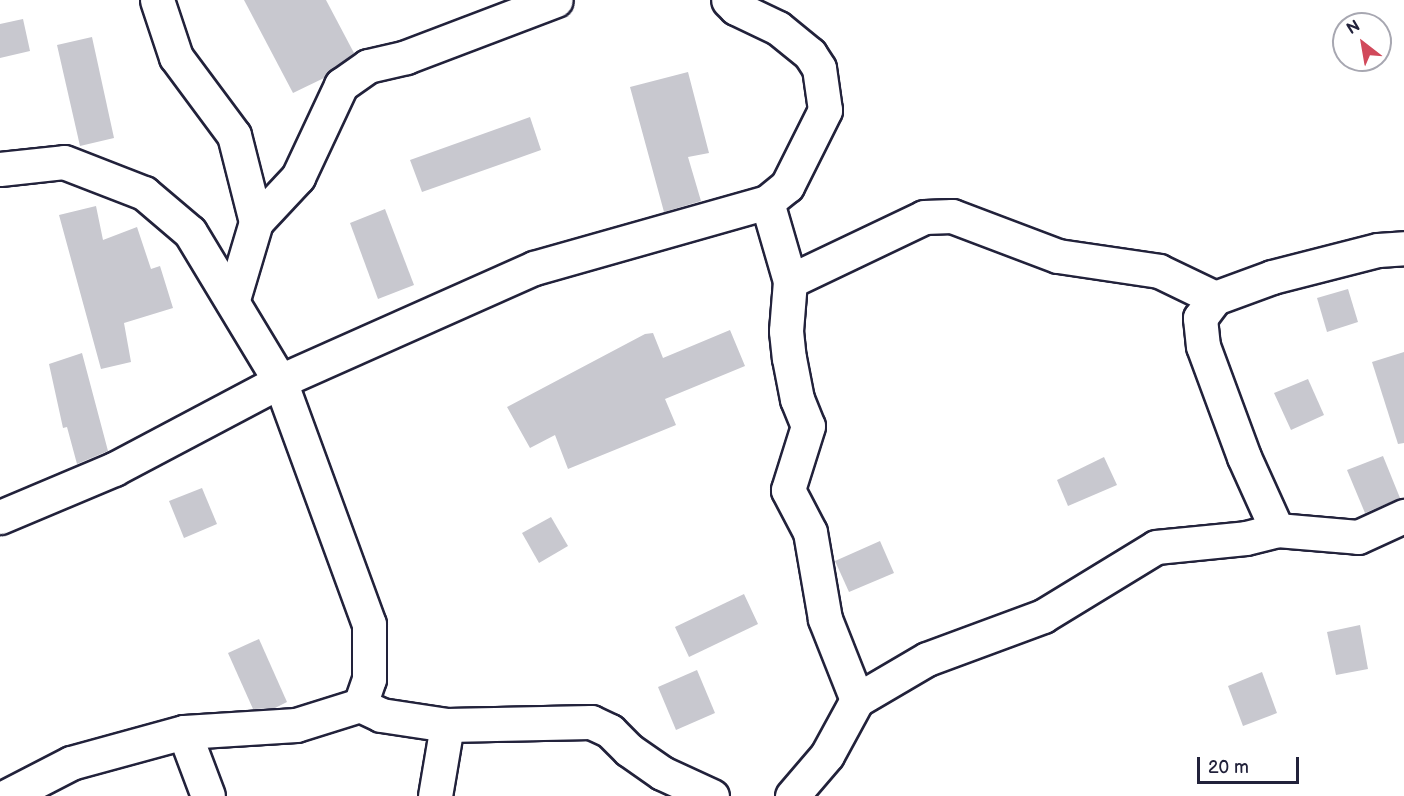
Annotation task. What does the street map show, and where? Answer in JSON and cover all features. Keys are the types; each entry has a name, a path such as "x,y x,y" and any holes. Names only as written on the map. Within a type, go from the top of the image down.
{"street":[{"path":"158,0 176,57 234,135 255,222"},
{"path":"233,299 255,222 298,177 341,85 368,66 406,57 556,0"},
{"path":"5,509 114,469 280,381 534,268 767,202 788,186 825,110 819,68 810,54 778,28 736,8 728,0"},
{"path":"0,169 64,162 144,193 190,232 233,299 280,381 369,624 369,679 360,705"},
{"path":"767,202 790,281 787,340 796,399 808,426 788,490 810,532 825,619 857,700"},
{"path":"790,281 924,217 952,216 1058,256 1159,271 1215,298"},
{"path":"1277,530 1244,457 1203,346 1200,318 1215,298 1272,276 1378,250 1404,248"},
{"path":"792,796 827,755 857,700 927,659 1043,616 1156,546 1246,538 1277,530 1358,537 1404,516"},
{"path":"7,796 72,763 184,732 296,725 360,705 381,715 447,725 591,722 610,731 629,750 662,773 712,796"},
{"path":"435,796 447,725"},
{"path":"184,732 208,796"},
{"path":"0,789 1,796"}],"building":[{"path":"244,0 326,0 354,53 324,78 293,93"},
{"path":"23,19 30,51 0,58 0,24"},
{"path":"92,37 114,138 80,146 57,45"},
{"path":"688,72 709,153 688,157 701,201 664,212 630,87"},
{"path":"530,117 541,150 422,192 410,160"},
{"path":"96,206 103,240 137,227 151,269 160,266 173,308 124,323 131,362 101,369 59,215"},
{"path":"385,209 414,285 378,299 350,223"},
{"path":"1348,289 1358,322 1327,332 1317,298"},
{"path":"730,330 745,366 665,399 676,425 568,469 555,435 530,448 507,407 645,334 653,333 663,358"},
{"path":"1404,352 1404,443 1398,444 1372,362"},
{"path":"82,353 108,451 77,464 67,427 63,428 49,364"},
{"path":"1308,379 1324,415 1291,430 1274,393"},
{"path":"1383,456 1400,498 1365,513 1347,470"},
{"path":"1104,457 1117,485 1068,506 1057,480"},
{"path":"202,488 217,524 184,538 169,501"},
{"path":"551,517 568,546 539,563 522,533"},
{"path":"880,541 894,573 849,592 835,561"},
{"path":"744,594 758,624 689,657 675,627"},
{"path":"1360,625 1368,669 1336,675 1327,632"},
{"path":"259,639 287,702 275,708 253,709 228,653"},
{"path":"697,670 715,713 676,730 658,687"},
{"path":"1262,672 1277,713 1243,726 1228,686"}]}
